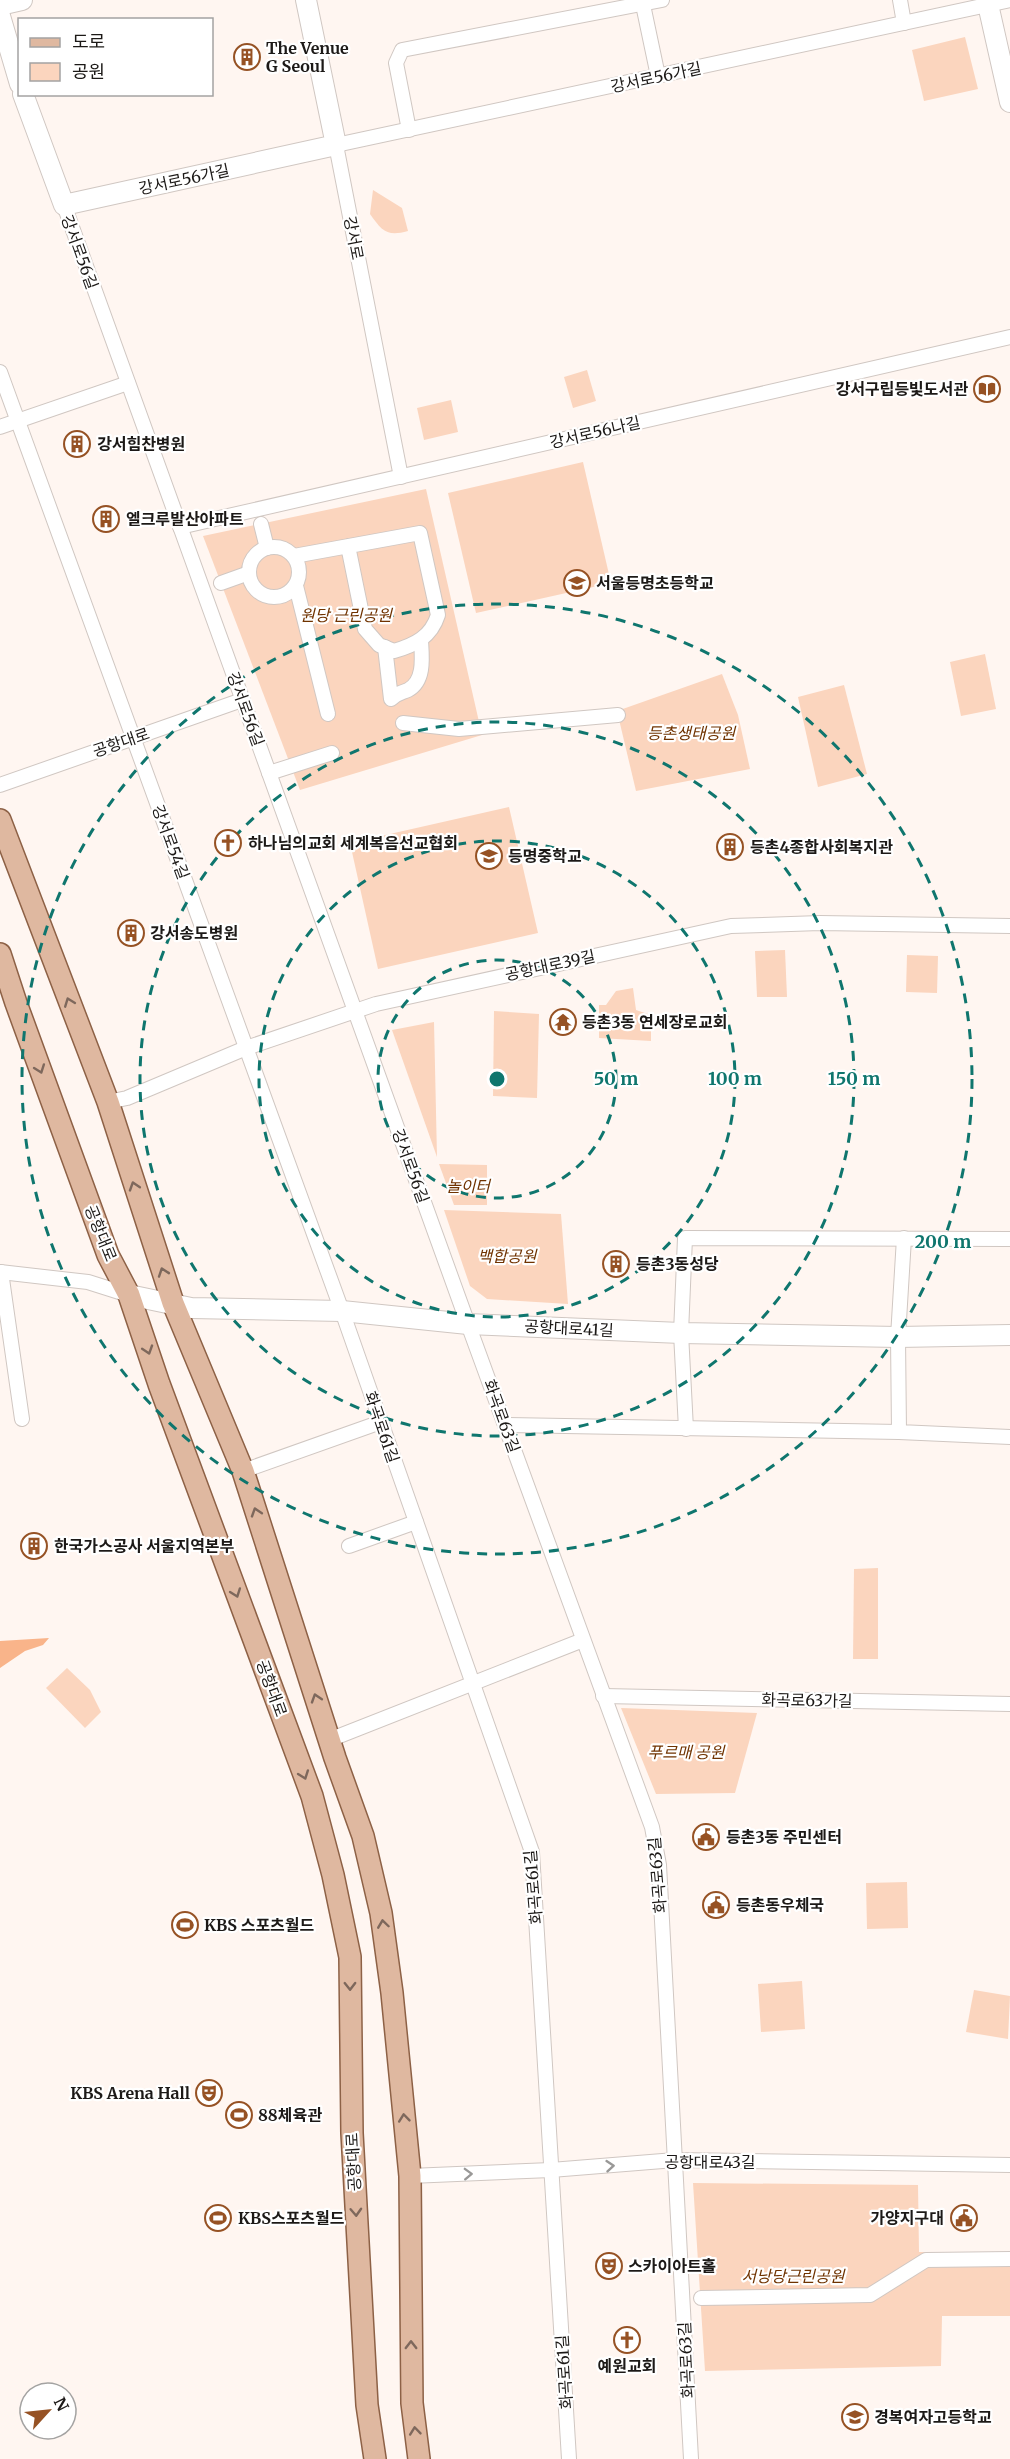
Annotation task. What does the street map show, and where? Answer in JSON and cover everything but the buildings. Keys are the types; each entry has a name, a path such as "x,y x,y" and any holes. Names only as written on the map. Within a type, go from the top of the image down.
{"main road":[{"path":"0,820 108,1102 174,1303 243,1471 329,1740 363,1836 381,1913 392,1993 410,2176 412,2403 419,2459"},
{"name":"공항대로","path":"0,954 108,1255 129,1295 159,1384 312,1796 333,1875 350,1957 352,2133 367,2404 375,2459"}],"street":[{"path":"0,5 22,0"},
{"name":"강서로","path":"306,0 401,477"},
{"path":"409,130 396,63 402,50 662,0"},
{"path":"900,0 903,23"},
{"name":"강서로56가길","path":"64,206 903,23 987,2 1010,0"},
{"path":"643,2 658,76"},
{"path":"987,2 1010,102"},
{"path":"0,16 18,77"},
{"name":"강서로56길","path":"24,96 468,1324"},
{"name":"강서로56나길","path":"180,527 1010,337"},
{"name":"강서로54길","path":"0,372 342,1311"},
{"path":"0,427 128,383"},
{"path":"261,524 267,548"},
{"path":"294,556 420,532 438,615 436,623 421,641 394,651 379,645 364,629 348,546"},
{"path":"296,586 284,596 268,597 255,588 249,573 254,557 267,548 282,548 294,556 300,570 296,586 328,714"},
{"path":"221,583 249,573"},
{"path":"385,647 391,699 416,684 423,664 421,641"},
{"name":"공항대로","path":"0,785 242,700"},
{"path":"404,723 459,729 618,715"},
{"path":"269,773 332,753"},
{"name":"공항대로39길","path":"108,1102 127,1098 246,1048 388,1001 731,926 820,923 1010,926"},
{"path":"686,1429 681,1333 685,1238 1010,1239"},
{"path":"899,1432 898,1337 904,1238"},
{"path":"22,1419 1,1272 88,1282 129,1295"},
{"name":"공항대로41길","path":"129,1295 191,1308 342,1311 468,1324 681,1333 898,1337 1010,1335"},
{"name":"화곡로61길","path":"342,1311 532,1852 569,2459"},
{"name":"화곡로63길","path":"468,1324 652,1827 659,1865 691,2459"},
{"path":"243,1471 381,1422"},
{"path":"505,1425 899,1432 1010,1437"},
{"path":"349,1546 416,1522"},
{"path":"329,1740 583,1640"},
{"name":"화곡로63가길","path":"603,1696 1010,1704"},
{"name":"공항대로43길","path":"410,2176 551,2170 675,2160 1010,2164"},
{"path":"700,2298 870,2295 926,2260 1010,2259"}],"green space":[{"path":"965,37 978,89 924,101 912,50"},
{"path":"373,190 402,208 408,231 390,233 378,225 370,214"},
{"path":"587,370 596,401 573,408 564,377"},
{"path":"451,400 458,432 424,440 417,408"},
{"path":"583,462 611,583 476,613 448,493"},
{"name":"원당 근린공원","path":"426,489 482,735 300,790 203,536"},
{"path":"985,654 996,709 961,716 950,662"},
{"name":"등촌생태공원","path":"722,674 738,715 750,769 636,791 617,711"},
{"path":"844,685 867,774 818,787 798,697"},
{"path":"509,807 538,933 378,969 350,843"},
{"path":"785,950 787,997 757,997 755,951"},
{"path":"907,955 938,956 937,993 906,992"},
{"path":"633,988 636,1010 651,1015 651,1041 599,1038 599,1005 606,1005 616,991"},
{"path":"494,1011 539,1014 537,1098 493,1096"},
{"path":"434,1022 437,1157 392,1030"},
{"name":"놀이터","path":"439,1164 487,1165 487,1205 454,1205"},
{"name":"백합공원","path":"444,1210 561,1214 568,1304 487,1299 470,1286"},
{"path":"878,1568 878,1659 853,1659 854,1569"},
{"path":"67,1668 90,1690 101,1712 85,1728 46,1688"},
{"name":"푸르매 공원","path":"621,1708 757,1713 735,1793 656,1794"},
{"path":"907,1882 908,1928 867,1929 866,1883"},
{"path":"802,1981 805,2029 761,2032 758,1984"},
{"path":"974,1990 1010,1996 1008,2039 966,2032"},
{"name":"서낭당근린공원","path":"693,2183 918,2185 919,2252 1010,2252 1010,2316 942,2316 941,2366 705,2371"}],"shaded area":[{"path":"49,1638 43,1645 25,1651 0,1668 0,1641"}],"place":[{"name":"The Venue G Seoul","path":"247,57"},
{"name":"강서구립등빛도서관","path":"987,389"},
{"name":"강서힘찬병원","path":"77,444"},
{"name":"엘크루발산아파트","path":"106,519"},
{"name":"서울등명초등학교","path":"577,583"},
{"name":"하나님의교회 세계복음선교협회","path":"228,843"},
{"name":"등촌4종합사회복지관","path":"730,847"},
{"name":"등명중학교","path":"489,856"},
{"name":"강서송도병원","path":"131,933"},
{"name":"등촌3동 연세장로교회","path":"563,1022"},
{"name":"등촌3동성당","path":"616,1264"},
{"name":"한국가스공사 서울지역본부","path":"34,1546"},
{"name":"등촌3동 주민센터","path":"706,1837"},
{"name":"등촌동우체국","path":"716,1905"},
{"name":"KBS 스포츠월드","path":"185,1925"},
{"name":"KBS Arena Hall","path":"209,2093"},
{"name":"88체육관","path":"239,2115"},
{"name":"KBS스포츠월드","path":"218,2218"},
{"name":"가양지구대","path":"964,2218"},
{"name":"스카이아트홀","path":"609,2266"},
{"name":"예원교회","path":"627,2340"},
{"name":"경복여자고등학교","path":"855,2417"}]}
